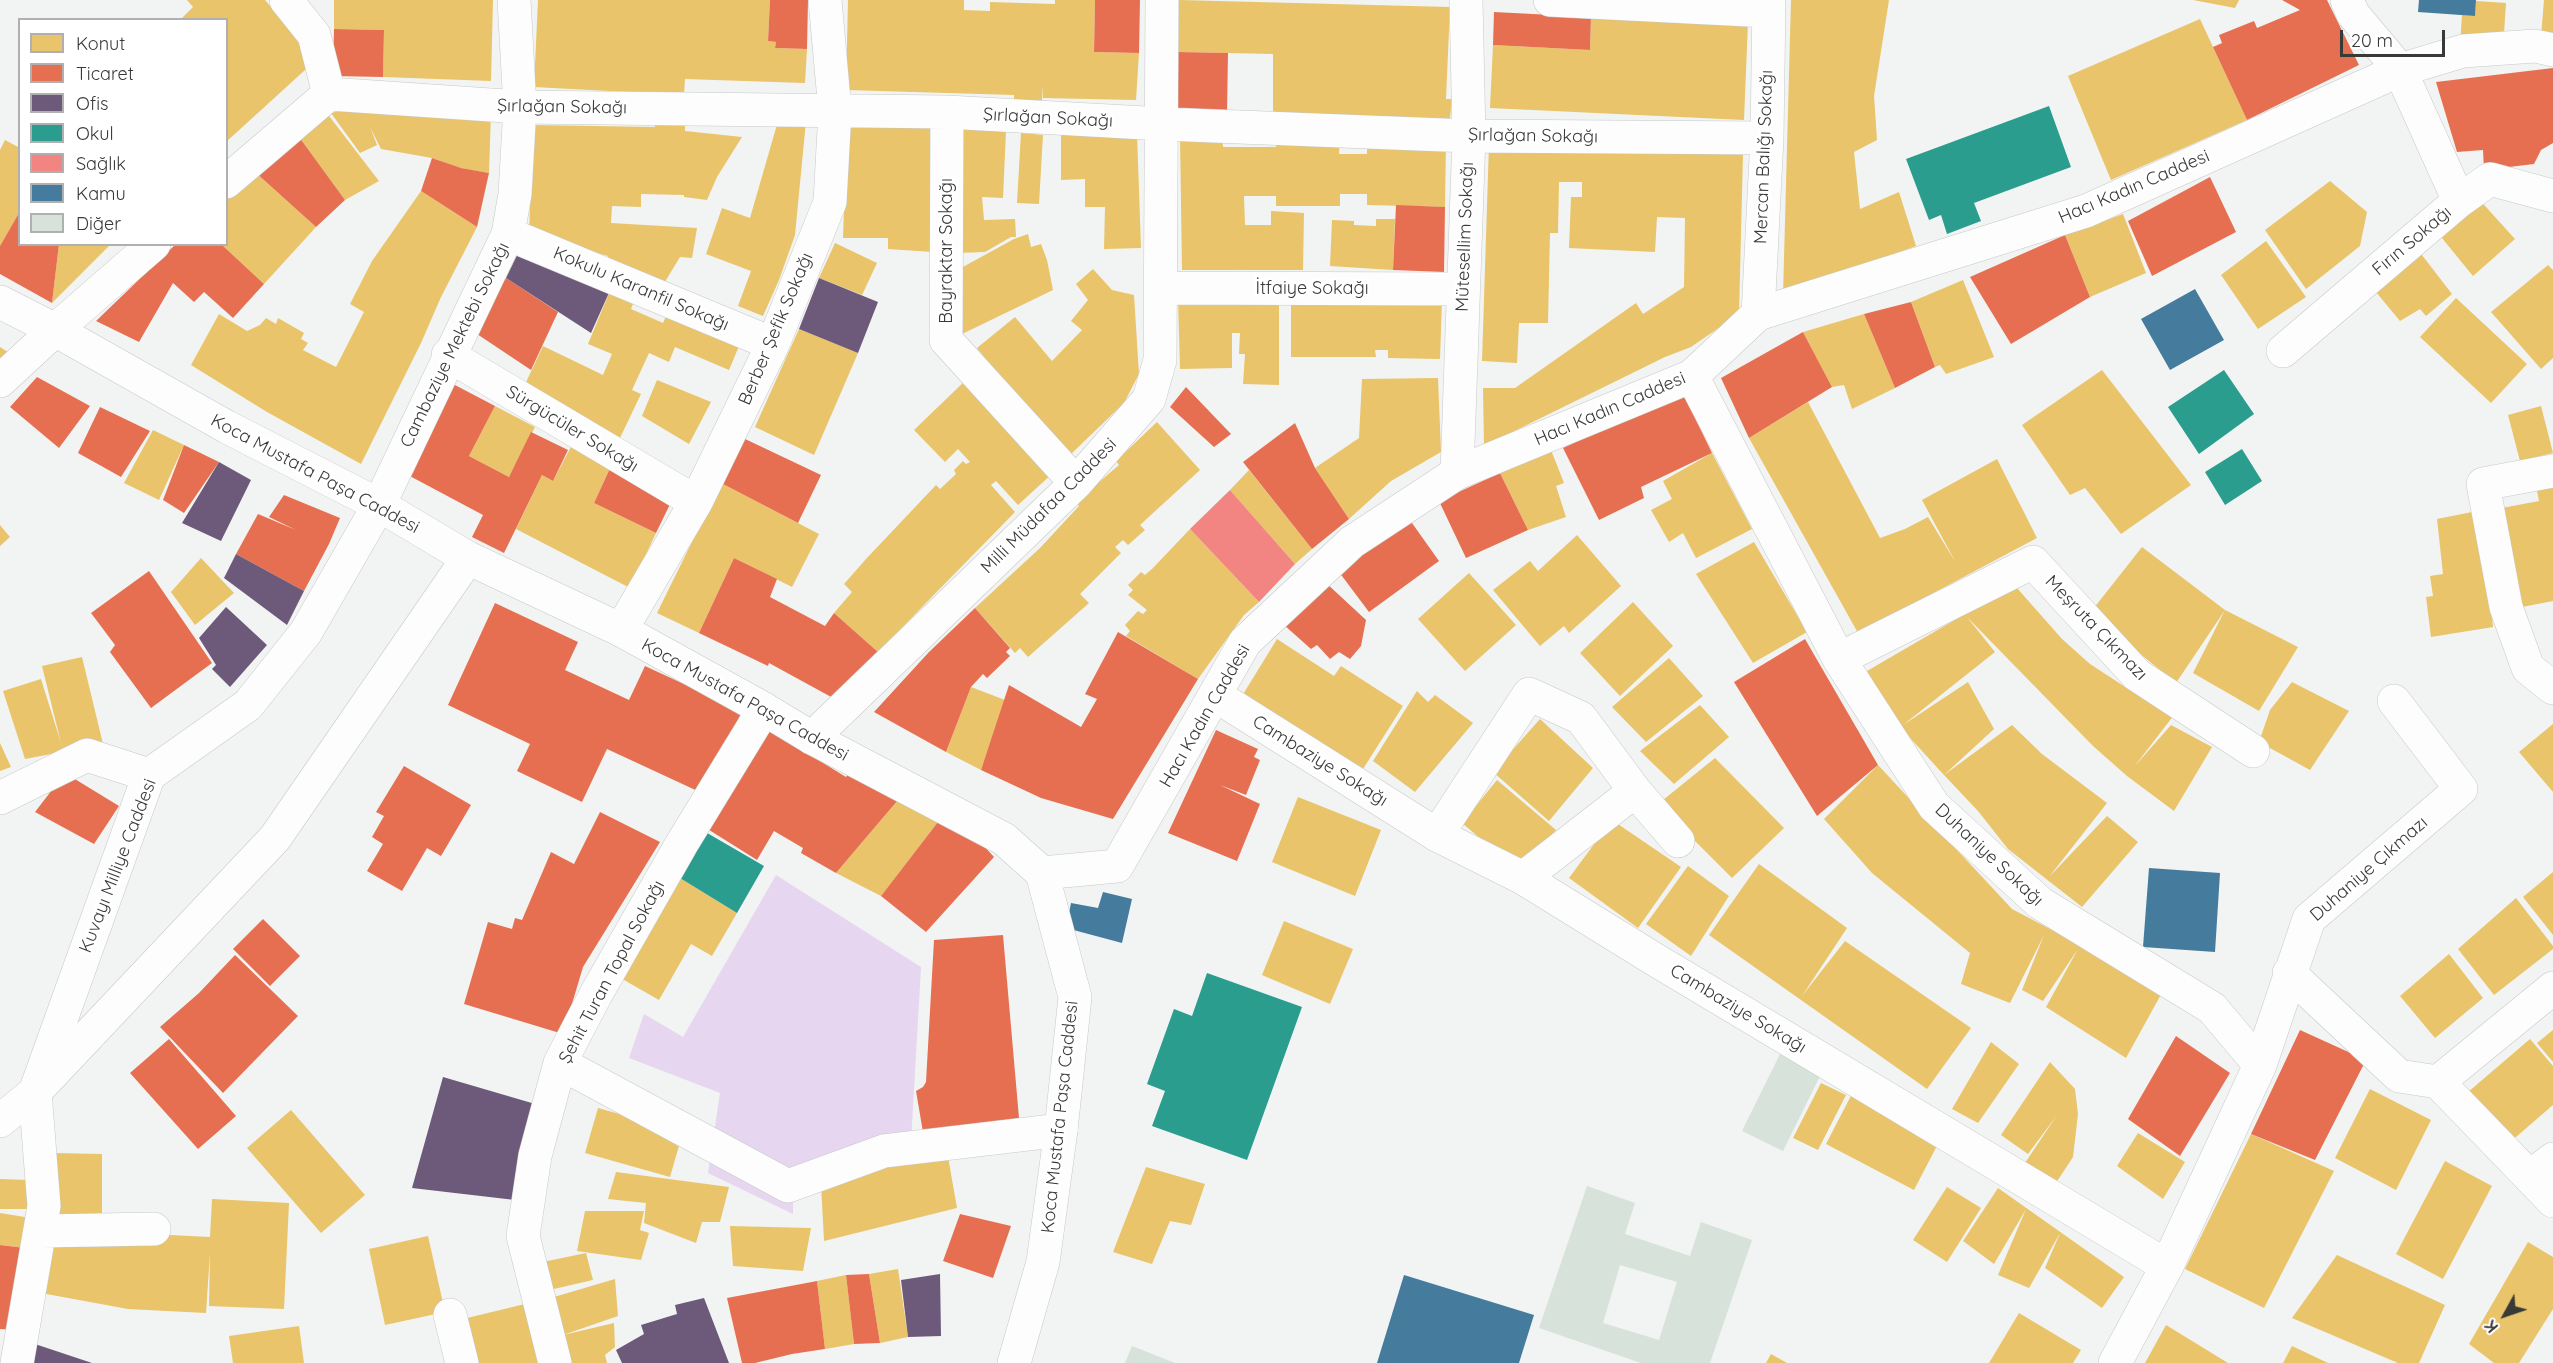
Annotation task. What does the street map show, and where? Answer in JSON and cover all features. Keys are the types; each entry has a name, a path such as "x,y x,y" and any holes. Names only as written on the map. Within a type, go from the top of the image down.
{"street":[{"path":"286,0 314,35 329,94"},
{"path":"317,0 326,44 329,94"},
{"name":"Cambaziye Mektebi Sokağı","path":"379,505 448,355 508,234 515,194 520,107 514,0"},
{"name":"Berber Şefik Sokağı","path":"621,630 696,502 773,344 830,202 835,111 825,0"},
{"name":"Milli Müdafaa Caddesi","path":"812,738 1076,483 1149,399 1160,360 1162,0"},
{"name":"Mütesellim Sokağı","path":"1457,473 1469,136 1466,0"},
{"path":"1550,0 1768,6"},
{"name":"Fırın Sokağı","path":"2283,351 2459,201 2400,70 2353,14 2347,0"},
{"name":"Mercan Balığı Sokağı","path":"1758,314 1767,138 1768,6"},
{"name":"Hacı Kadın Caddesi","path":"1042,873 1117,866 1245,642 1352,542 1457,473 1692,376 1758,314 2086,211 2400,70 2463,51 2535,46 2553,50"},
{"path":"228,180 329,94"},
{"name":"Şırlağan Sokağı","path":"329,94 520,107 947,112 1163,124 1469,136 1767,138"},
{"name":"Bayraktar Sokağı","path":"947,112 946,340 1076,483"},
{"path":"2459,201 2490,179 2553,196"},
{"name":"Kokulu Karanfil Sokağı","path":"508,234 773,344"},
{"path":"0,381 152,246"},
{"name":"İtfaiye Sokağı","path":"1160,288 1463,289"},
{"name":"Koca Mustafa Paşa Caddesi","path":"0,302 55,330 227,427 379,505 468,558 621,630 812,738 1004,839 1042,873 1075,997 1061,1130 1043,1262 1014,1363"},
{"name":"Sürgücüler Sokağı","path":"448,355 696,502"},
{"name":"Duhaniye Sokağı","path":"1692,376 1839,659 1934,806 2040,903 2212,1008 2260,1065"},
{"path":"2553,471 2483,484 2506,607 2528,668 2553,688"},
{"name":"Kuvayı Milliye Caddesi","path":"35,1092 149,775 248,705 306,632 379,505"},
{"path":"0,1121 35,1092 275,838 468,558"},
{"name":"Meşruta Çıkmazı","path":"1839,659 2033,562 2137,675 2253,751"},
{"path":"1437,835 1529,694 1581,718 1635,790 1678,841"},
{"name":"Cambaziye Sokağı","path":"1215,695 1437,835 1523,878 2167,1266"},
{"name":"Duhaniye Çıkmazı","path":"2260,1065 2309,919 2461,789 2394,702"},
{"name":"Şehit Turan Topal Sokağı","path":"555,1363 524,1236 535,1156 560,1063 675,855 764,709"},
{"path":"0,798 87,755 149,775"},
{"path":"1523,878 1635,790"},
{"path":"2289,973 2399,1076 2438,1082 2541,1168 2553,1201"},
{"path":"2438,1082 2553,988"},
{"path":"560,1063 788,1186 884,1150 1061,1130"},
{"path":"2115,1363 2167,1266 2260,1065"},
{"path":"13,1350 44,1206 35,1092"},
{"path":"40,1231 154,1229"},
{"path":"450,1315 462,1363"}],"shaded area":[{"path":"776,875 921,967 911,1142 793,1174 793,1214 708,1173 720,1093 629,1058 644,1014 683,1037"}],"building: Konut":[{"path":"187,0 265,0 316,60 228,140 228,18 182,18 193,7"},
{"path":"334,0 493,0 491,81 383,77 384,30 334,29"},
{"path":"538,0 770,0 768,41 776,42 775,48 807,49 805,83 685,79 684,95 534,87"},
{"path":"848,0 964,0 964,10 990,11 990,2 1055,4 1055,0 1095,0 1094,52 1139,53 1136,100 1043,98 1043,85 1042,102 1014,101 1014,95 846,90"},
{"path":"1179,0 1450,7 1446,99 1452,99 1449,127 1273,117 1273,54 1178,52"},
{"path":"1791,0 1889,0 1874,96 1877,140 1854,152 1860,209 1899,192 1916,246 1783,295"},
{"path":"2193,0 2239,0 2235,8"},
{"path":"2544,0 2553,0 2553,37 2541,36"},
{"path":"2476,1 2506,3 2503,48 2460,45 2462,15 2475,16"},
{"path":"1591,17 1748,22 1744,120 1490,108 1493,45 1590,50"},
{"path":"2200,19 2247,120 2111,180 2068,76"},
{"path":"359,106 491,112 489,173 460,168 432,158 381,149 370,127 377,145 360,153 331,113"},
{"path":"326,112 379,181 345,200 297,134"},
{"path":"655,119 685,120 685,131 742,137 717,177 707,200 684,197 684,195 641,194 641,207 612,206 611,223 697,228 692,258 680,257 660,290 607,269 608,256 529,234 533,125 655,127"},
{"path":"778,121 806,121 795,235 763,316 738,306 751,271 706,254 722,208 750,218"},
{"path":"847,125 935,125 933,252 888,249 888,238 843,238"},
{"path":"963,128 1006,131 1003,198 982,197 984,220 1015,219 1016,237 1011,237 985,252 956,253"},
{"path":"1021,133 1043,135 1039,204 1017,203"},
{"path":"1061,133 1137,133 1141,248 1104,249 1105,207 1085,207 1085,179 1061,180"},
{"path":"1222,135 1223,147 1276,147 1276,139 1340,139 1339,154 1367,154 1367,149 1405,149 1446,140 1445,207 1367,205 1367,194 1340,194 1340,206 1276,206 1276,196 1244,196 1245,225 1271,225 1271,211 1304,213 1303,270 1182,270 1180,136"},
{"path":"5,140 18,147 18,214 0,246 0,150"},
{"path":"1489,144 1743,154 1739,314 1691,347 1665,357 1484,446 1483,388 1515,388 1636,303 1643,314 1684,287 1685,218 1657,217 1655,252 1569,248 1571,197 1582,197 1582,182 1559,182 1558,233 1550,233 1548,323 1519,323 1517,363 1482,361"},
{"path":"255,172 316,227 264,284 223,246 228,246 228,197"},
{"path":"2330,181 2367,212 2360,246 2306,289 2265,230"},
{"path":"421,191 477,227 361,464 267,412 191,365 219,314 247,331 260,325 266,318 276,324 278,318 304,333 301,339 308,343 303,350 336,367 364,312 350,304 372,261"},
{"path":"2476,196 2515,239 2473,276 2437,232"},
{"path":"2123,214 2146,273 2090,297 2065,235"},
{"path":"1376,219 1395,219 1393,270 1330,266 1332,220 1354,221 1354,225 1376,226"},
{"path":"1028,234 1031,247 1041,244 1053,290 960,335 961,268 1014,239"},
{"path":"2266,241 2306,297 2258,329 2221,275"},
{"path":"835,243 877,263 862,295 819,278"},
{"path":"59,246 109,246 52,303"},
{"path":"2415,246 2452,294 2426,316 2420,309 2400,321 2376,292"},
{"path":"2548,265 2553,270 2553,358 2541,369 2491,312"},
{"path":"1093,269 1112,290 1134,295 1139,374 1124,403 1071,454 977,348 1015,317 1052,361 1082,330 1071,321 1088,300 1076,284"},
{"path":"1963,280 1994,357 1946,374 1940,365 1935,367 1911,302"},
{"path":"612,286 636,296 631,309 663,323 667,314 742,339 729,370 675,347 669,362 649,353 632,390 641,394 619,440 521,393 543,346 603,375 612,354 588,344"},
{"path":"1279,297 1279,385 1243,384 1245,354 1239,354 1240,333 1232,333 1232,368 1180,369 1178,298"},
{"path":"1442,298 1440,359 1388,358 1388,350 1375,350 1376,357 1291,357 1291,302"},
{"path":"2456,298 2527,364 2491,403 2420,337"},
{"path":"1864,314 1895,388 1852,409 1844,385 1832,387 1803,332"},
{"path":"799,329 858,353 814,455 755,427"},
{"path":"0,347 8,352 0,359"},
{"path":"2102,370 2191,485 2121,534 2085,488 2070,495 2022,425"},
{"path":"968,378 1054,472 1018,505 996,481 991,485 1015,512 878,652 834,613 852,592 844,584 866,559 936,485 940,489 956,474 954,470 963,461 966,464 970,462 958,449 945,462 914,430"},
{"path":"1438,378 1441,452 1391,481 1349,519 1315,468 1359,438 1362,379"},
{"path":"657,380 711,402 689,444 642,416"},
{"path":"1808,402 1880,538 1928,517 1956,563 1922,500 1997,459 2037,538 1858,633 1749,438"},
{"path":"495,406 535,427 509,477 469,456"},
{"path":"2541,406 2553,453 2520,461 2508,415"},
{"path":"1157,422 1200,470 1140,525 1145,530 1128,545 1123,540 1115,547 1121,553 1080,594 1089,603 1028,657 1020,648 1015,653 975,608 1040,548 1079,506 1076,502 1119,465 1116,461"},
{"path":"153,430 184,445 159,500 124,483"},
{"path":"573,443 612,464 594,503 656,533 630,588 516,529 542,475 553,481"},
{"path":"1551,450 1564,483 1556,486 1566,517 1528,530 1500,473"},
{"path":"1712,453 1752,529 1696,558 1683,533 1669,542 1651,510 1672,499 1663,481"},
{"path":"1249,470 1312,549 1295,564 1230,490"},
{"path":"721,483 819,534 792,587 734,558 699,633 657,613"},
{"path":"2553,483 2553,601 2517,608 2502,508 2539,501 2536,486"},
{"path":"2482,510 2493,627 2431,637 2426,597 2433,596 2430,576 2443,574 2437,519"},
{"path":"0,525 10,537 0,546"},
{"path":"1190,529 1259,602 1244,615 1198,679 1126,636 1130,631 1125,625 1138,611 1143,614 1147,610 1128,595 1133,590 1128,585 1141,572 1145,575 1153,568"},
{"path":"1577,535 1621,586 1569,633 1564,626 1540,646 1493,590 1530,561 1538,571"},
{"path":"1754,542 1807,632 1753,663 1696,574"},
{"path":"2142,547 2225,610 2176,683 2090,613"},
{"path":"201,558 234,593 195,625 171,592"},
{"path":"1469,573 1516,625 1465,671 1418,619"},
{"path":"2017,588 2062,639 2090,664 2139,696 2174,715 2134,767 2171,725 2212,747 2174,811 2127,776 2093,746 1967,617 1995,652 1903,725 1968,682 1994,729 1944,775 1900,727 1867,671 1965,614"},
{"path":"1633,602 1673,646 1620,696 1580,653"},
{"path":"2225,610 2298,647 2259,711 2193,673"},
{"path":"1277,639 1334,676 1341,666 1403,706 1363,769 1242,696"},
{"path":"82,657 103,744 25,759 3,691 41,679 61,743 42,666"},
{"path":"1669,658 1703,696 1646,742 1612,707"},
{"path":"2292,682 2349,711 2310,770 2259,742 2270,710"},
{"path":"971,687 1005,700 981,770 946,752"},
{"path":"1417,691 1428,702 1435,695 1473,723 1415,792 1373,761"},
{"path":"1700,705 1729,737 1674,784 1640,751"},
{"path":"1540,719 1593,768 1549,821 1493,772"},
{"path":"2553,724 2553,792 2519,752"},
{"path":"2012,725 2042,754 2107,803 2049,877 2107,816 2138,842 2082,907 2008,849 1978,811 1944,775"},
{"path":"0,743 11,767 0,771"},
{"path":"1715,758 1784,828 1732,878 1658,804"},
{"path":"1878,765 2012,909 2164,989 2126,1058 2046,1007 2078,949 2043,1001 2022,990 2044,935 2010,1003 1961,984 1970,953 1872,873 1824,819"},
{"path":"1497,780 1556,830 1520,872 1462,823"},
{"path":"1298,797 1381,830 1355,896 1272,862"},
{"path":"898,800 941,818 881,896 836,873"},
{"path":"1612,820 1681,867 1638,928 1569,878"},
{"path":"1759,864 1847,928 1802,996 1845,941 1971,1028 1927,1089 1709,935"},
{"path":"1688,866 1729,896 1691,956 1646,924"},
{"path":"2553,872 2553,935 2523,897"},
{"path":"675,875 737,913 712,956 691,944 659,1000 617,976"},
{"path":"2516,898 2553,949 2494,995 2458,949"},
{"path":"1284,921 1353,949 1330,1004 1262,975"},
{"path":"2449,954 2483,998 2435,1038 2400,996"},
{"path":"2553,1030 2553,1062 2537,1043"},
{"path":"2530,1039 2553,1066 2553,1105 2509,1143 2467,1093"},
{"path":"1991,1042 2019,1064 1978,1123 1952,1109"},
{"path":"2050,1062 2075,1089 2078,1114 2073,1157 2054,1186 2025,1163 2057,1115 2028,1154 2001,1135"},
{"path":"1821,1083 1846,1095 1818,1150 1793,1138"},
{"path":"1855,1088 1941,1138 1914,1190 1826,1144"},
{"path":"2370,1089 2431,1120 2396,1190 2335,1158"},
{"path":"598,1108 683,1132 670,1177 585,1153"},
{"path":"291,1110 365,1195 321,1233 247,1148"},
{"path":"2138,1133 2185,1162 2163,1199 2117,1166"},
{"path":"2251,1134 2334,1171 2264,1308 2185,1269"},
{"path":"947,1151 957,1208 824,1241 821,1184"},
{"path":"53,1153 102,1154 102,1227 52,1226"},
{"path":"2445,1161 2492,1186 2443,1279 2396,1254"},
{"path":"1146,1167 1205,1184 1191,1225 1170,1221 1152,1264 1113,1252"},
{"path":"616,1172 729,1187 720,1222 702,1222 696,1243 644,1223 646,1203 608,1199"},
{"path":"0,1179 28,1180 27,1209 0,1209"},
{"path":"1947,1187 1981,1208 1947,1262 1913,1240"},
{"path":"1998,1188 2124,1277 2102,1308 2045,1268 2060,1233 2029,1288 1998,1275 2026,1209 1994,1264 1963,1241"},
{"path":"212,1199 289,1203 284,1309 209,1306 210,1253 206,1313 128,1309 41,1293 50,1235 131,1233 210,1237"},
{"path":"585,1211 644,1211 640,1230 649,1233 641,1260 577,1251"},
{"path":"0,1213 31,1218 25,1248 0,1245"},
{"path":"730,1226 811,1228 803,1271 733,1266"},
{"path":"428,1236 445,1312 385,1325 369,1249"},
{"path":"2528,1242 2553,1257 2553,1309 2519,1363 2494,1363 2469,1344"},
{"path":"586,1253 593,1280 545,1291 538,1263"},
{"path":"2337,1255 2445,1305 2419,1363 2398,1363 2292,1318"},
{"path":"898,1269 908,1337 880,1343 869,1274"},
{"path":"846,1275 854,1344 825,1349 817,1281"},
{"path":"615,1279 618,1316 563,1335 614,1323 615,1347 605,1355 607,1363 567,1363 554,1297"},
{"path":"525,1304 543,1363 476,1363 463,1319"},
{"path":"2019,1313 2081,1350 2073,1363 1989,1363"},
{"path":"2166,1325 2228,1363 2145,1363"},
{"path":"299,1326 304,1363 233,1363 229,1336"},
{"path":"2292,1346 2328,1363 2283,1363"},
{"path":"1771,1354 1787,1363 1766,1363"}],"building: Ticaret":[{"path":"770,0 808,0 807,49 775,48 776,42 768,41"},
{"path":"1095,0 1140,0 1139,53 1094,52"},
{"path":"2282,0 2327,0 2359,65 2247,120 2213,47 2222,43 2219,35 2254,21 2257,28 2300,10"},
{"path":"1494,12 1591,17 1590,50 1493,45"},
{"path":"334,29 384,30 383,77 333,76"},
{"path":"1178,52 1228,53 1227,113 1177,112"},
{"path":"2553,68 2553,143 2541,150 2534,164 2484,170 2483,150 2457,152 2436,82"},
{"path":"297,134 345,200 316,227 255,172"},
{"path":"432,158 461,168 489,173 477,227 421,191"},
{"path":"2210,177 2236,232 2152,276 2128,221"},
{"path":"1396,205 1445,207 1444,272 1393,270"},
{"path":"18,214 18,246 59,246 52,303 0,274 0,246"},
{"path":"2065,235 2090,297 2011,344 1970,277"},
{"path":"174,246 223,246 264,284 233,318 204,292 194,302 173,283 139,342 96,321"},
{"path":"506,278 558,312 531,370 471,330"},
{"path":"1911,302 1935,367 1895,388 1864,314"},
{"path":"1803,332 1832,387 1749,438 1721,378"},
{"path":"37,377 90,406 59,448 10,407"},
{"path":"453,384 495,406 469,456 509,477 531,432 568,450 553,481 542,475 504,553 472,537 483,515 406,474"},
{"path":"1186,387 1231,434 1214,447 1170,407"},
{"path":"1682,391 1712,453 1641,487 1644,498 1599,520 1563,448"},
{"path":"100,407 150,431 121,477 78,453"},
{"path":"1295,423 1315,468 1349,519 1312,549 1243,462"},
{"path":"743,438 821,475 798,523 721,483"},
{"path":"184,445 219,462 184,513 163,500"},
{"path":"612,464 675,494 656,533 594,503"},
{"path":"1500,473 1528,530 1466,558 1439,501"},
{"path":"284,495 340,518 304,591 236,554 258,514 296,530 269,517"},
{"path":"1407,516 1439,561 1369,612 1336,568"},
{"path":"734,558 777,579 770,597 825,626 834,613 878,652 833,698 769,663 768,666 699,633"},
{"path":"149,571 212,663 151,708 110,652 115,645 91,613"},
{"path":"1324,581 1366,620 1361,646 1350,659 1339,652 1330,659 1317,645 1311,649 1284,625"},
{"path":"495,603 578,642 565,670 629,700 645,666 742,711 704,794 607,749 582,802 517,771 530,744 448,705"},
{"path":"975,608 1010,648 1006,652 1010,656 987,678 983,674 971,687 946,752 874,712 929,652"},
{"path":"1118,632 1198,679 1113,819 1041,798 981,770 1009,685 1081,727 1097,699 1085,694"},
{"path":"1805,639 1878,765 1817,816 1734,682"},
{"path":"766,728 846,777 852,769 898,800 836,873 801,853 803,848 774,831 757,860 706,828"},
{"path":"1216,730 1258,749 1254,757 1260,760 1246,795 1220,785 1260,804 1237,861 1168,833"},
{"path":"404,766 471,805 441,856 427,848 402,891 367,871 383,844 372,837 384,816 376,812"},
{"path":"65,773 119,806 94,844 35,812"},
{"path":"600,812 660,842 583,967 563,1034 464,1004 488,922 512,929 515,918 522,920 551,852 574,864"},
{"path":"941,818 961,821 994,857 926,932 881,896"},
{"path":"263,919 300,956 270,986 233,949"},
{"path":"1003,935 1019,1118 924,1138 916,1091 926,1082 934,940"},
{"path":"235,955 298,1016 223,1093 160,1027 199,993"},
{"path":"2300,1030 2366,1060 2315,1160 2251,1134"},
{"path":"2176,1036 2230,1073 2180,1156 2128,1119"},
{"path":"169,1039 236,1116 198,1149 130,1073"},
{"path":"960,1214 1011,1226 993,1278 943,1261"},
{"path":"0,1245 25,1248 16,1330 0,1329"},
{"path":"869,1274 880,1343 854,1344 846,1275"},
{"path":"817,1281 825,1349 755,1363 742,1363 727,1298"}],"building: Ofis":[{"path":"521,247 612,286 591,333 506,278"},
{"path":"819,278 878,302 858,353 799,329"},
{"path":"219,462 251,480 221,541 182,523"},
{"path":"236,554 304,591 287,625 224,578"},
{"path":"226,607 267,645 230,687 212,669 216,665 199,638"},
{"path":"443,1077 542,1106 515,1200 412,1188"},
{"path":"940,1274 941,1336 908,1337 901,1280"},
{"path":"704,1298 729,1363 622,1363 616,1350 644,1334 641,1325 677,1314 675,1305"},
{"path":"35,1344 92,1363 31,1363"}],"building: Okul":[{"path":"2049,106 2071,167 1974,203 1981,221 1947,234 1941,215 1929,220 1906,159"},
{"path":"2224,370 2254,414 2199,454 2168,407"},
{"path":"2242,449 2262,481 2225,505 2205,472"},
{"path":"702,830 764,866 737,913 675,875"},
{"path":"1207,973 1302,1007 1247,1160 1152,1126 1165,1091 1147,1084 1174,1009 1192,1016"}],"building: Sağlık":[{"path":"1230,490 1295,564 1259,602 1190,529"}],"building: Kamu":[{"path":"2419,0 2476,0 2475,16 2418,12"},
{"path":"2195,289 2224,340 2170,370 2141,319"},
{"path":"2149,868 2220,873 2215,952 2143,947"},
{"path":"1103,892 1132,899 1122,943 1066,928 1071,903 1098,908"},
{"path":"1404,1275 1534,1315 1519,1363 1377,1363"}],"building: Diğer":[{"path":"1781,1052 1822,1072 1783,1151 1742,1131"},
{"path":"1587,1186 1635,1203 1625,1234 1690,1256 1701,1222 1752,1240 1710,1363 1641,1363 1539,1328","holes":["1620,1265 1677,1282 1659,1340 1603,1323"]},
{"path":"1132,1346 1175,1363 1125,1363"}]}
